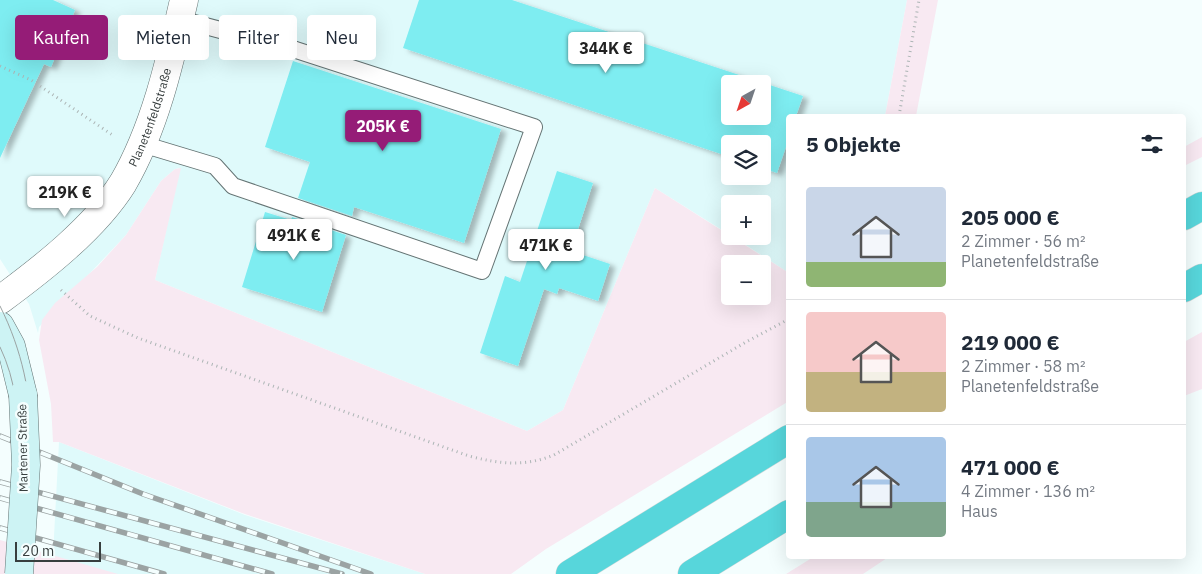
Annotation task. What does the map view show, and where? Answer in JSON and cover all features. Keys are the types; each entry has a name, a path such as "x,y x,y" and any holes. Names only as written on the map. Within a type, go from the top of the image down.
{"highway":[{"path":"1186,215 1202,206"},
{"path":"1186,287 1202,278"},
{"path":"580,567 786,441"},
{"path":"692,574 786,516"}],"main road":[{"name":"Martener Straße","path":"0,326 11,346 23,395 26,464 19,574"}],"street":[{"name":"Planetenfeldstraße","path":"0,300 89,225 122,183 142,144 161,88 182,9"}],"lane":[{"path":"142,144 215,166 233,186 482,271 534,127 296,50 182,9"}],"path":[{"path":"899,114 919,0"},
{"path":"0,66 30,80 112,135 142,144"},
{"path":"61,290 90,316 138,338 469,456 514,464 538,461 554,455 786,321"}],"shaded area":[{"path":"0,0 907,0 885,114 786,114 786,271 771,261 771,255 761,255 746,245 771,245 771,195 721,195 721,229 655,188 563,410 527,431 155,280 180,168 175,169 161,181 126,235 39,327 38,333 29,304 0,259"},
{"path":"907,0 938,0 916,114 885,114"},
{"path":"1202,137 1202,157 1186,165 1186,146"},
{"path":"181,168 155,280 527,431 563,410 655,188 721,230 721,245 745,245 761,255 721,255 721,305 771,305 771,262 786,271 786,403 546,549 511,574 425,574 242,513 59,442 53,442 51,404 39,340 42,320 55,303 97,267 126,235 161,181 175,169"},
{"path":"1202,332 1202,389 1186,395 1186,341"},
{"path":"59,442 245,515 425,574 52,574"},
{"path":"0,540 118,574 0,574"},
{"path":"810,559 886,559 863,574 786,574"}],"building":[{"path":"0,0 53,0 75,10 73,15 15,15 15,60 54,60 51,67 44,64 0,158"},
{"path":"419,0 512,0 739,75 721,75 721,125 771,125 771,85 803,96 797,114 786,114 786,147 777,173 771,171 771,135 721,135 721,154 403,48"},
{"path":"293,61 501,129 464,243 354,207 352,216 298,198 310,162 265,147"},
{"path":"557,171 593,183 571,251 610,264 598,301 559,288 557,294 544,289 518,366 480,353 505,276 520,282"},
{"path":"265,212 291,220 292,217 346,235 322,312 242,287"}],"tram line":[{"path":"0,306 14,340 24,373 29,406 32,438 32,471 26,574"},
{"path":"0,347 10,373 16,400 19,429 18,488 11,574"}],"railway":[{"path":"0,436 143,494 371,574"},
{"path":"0,482 342,574"},
{"path":"0,498 272,574"},
{"path":"0,528 164,574"}]}
